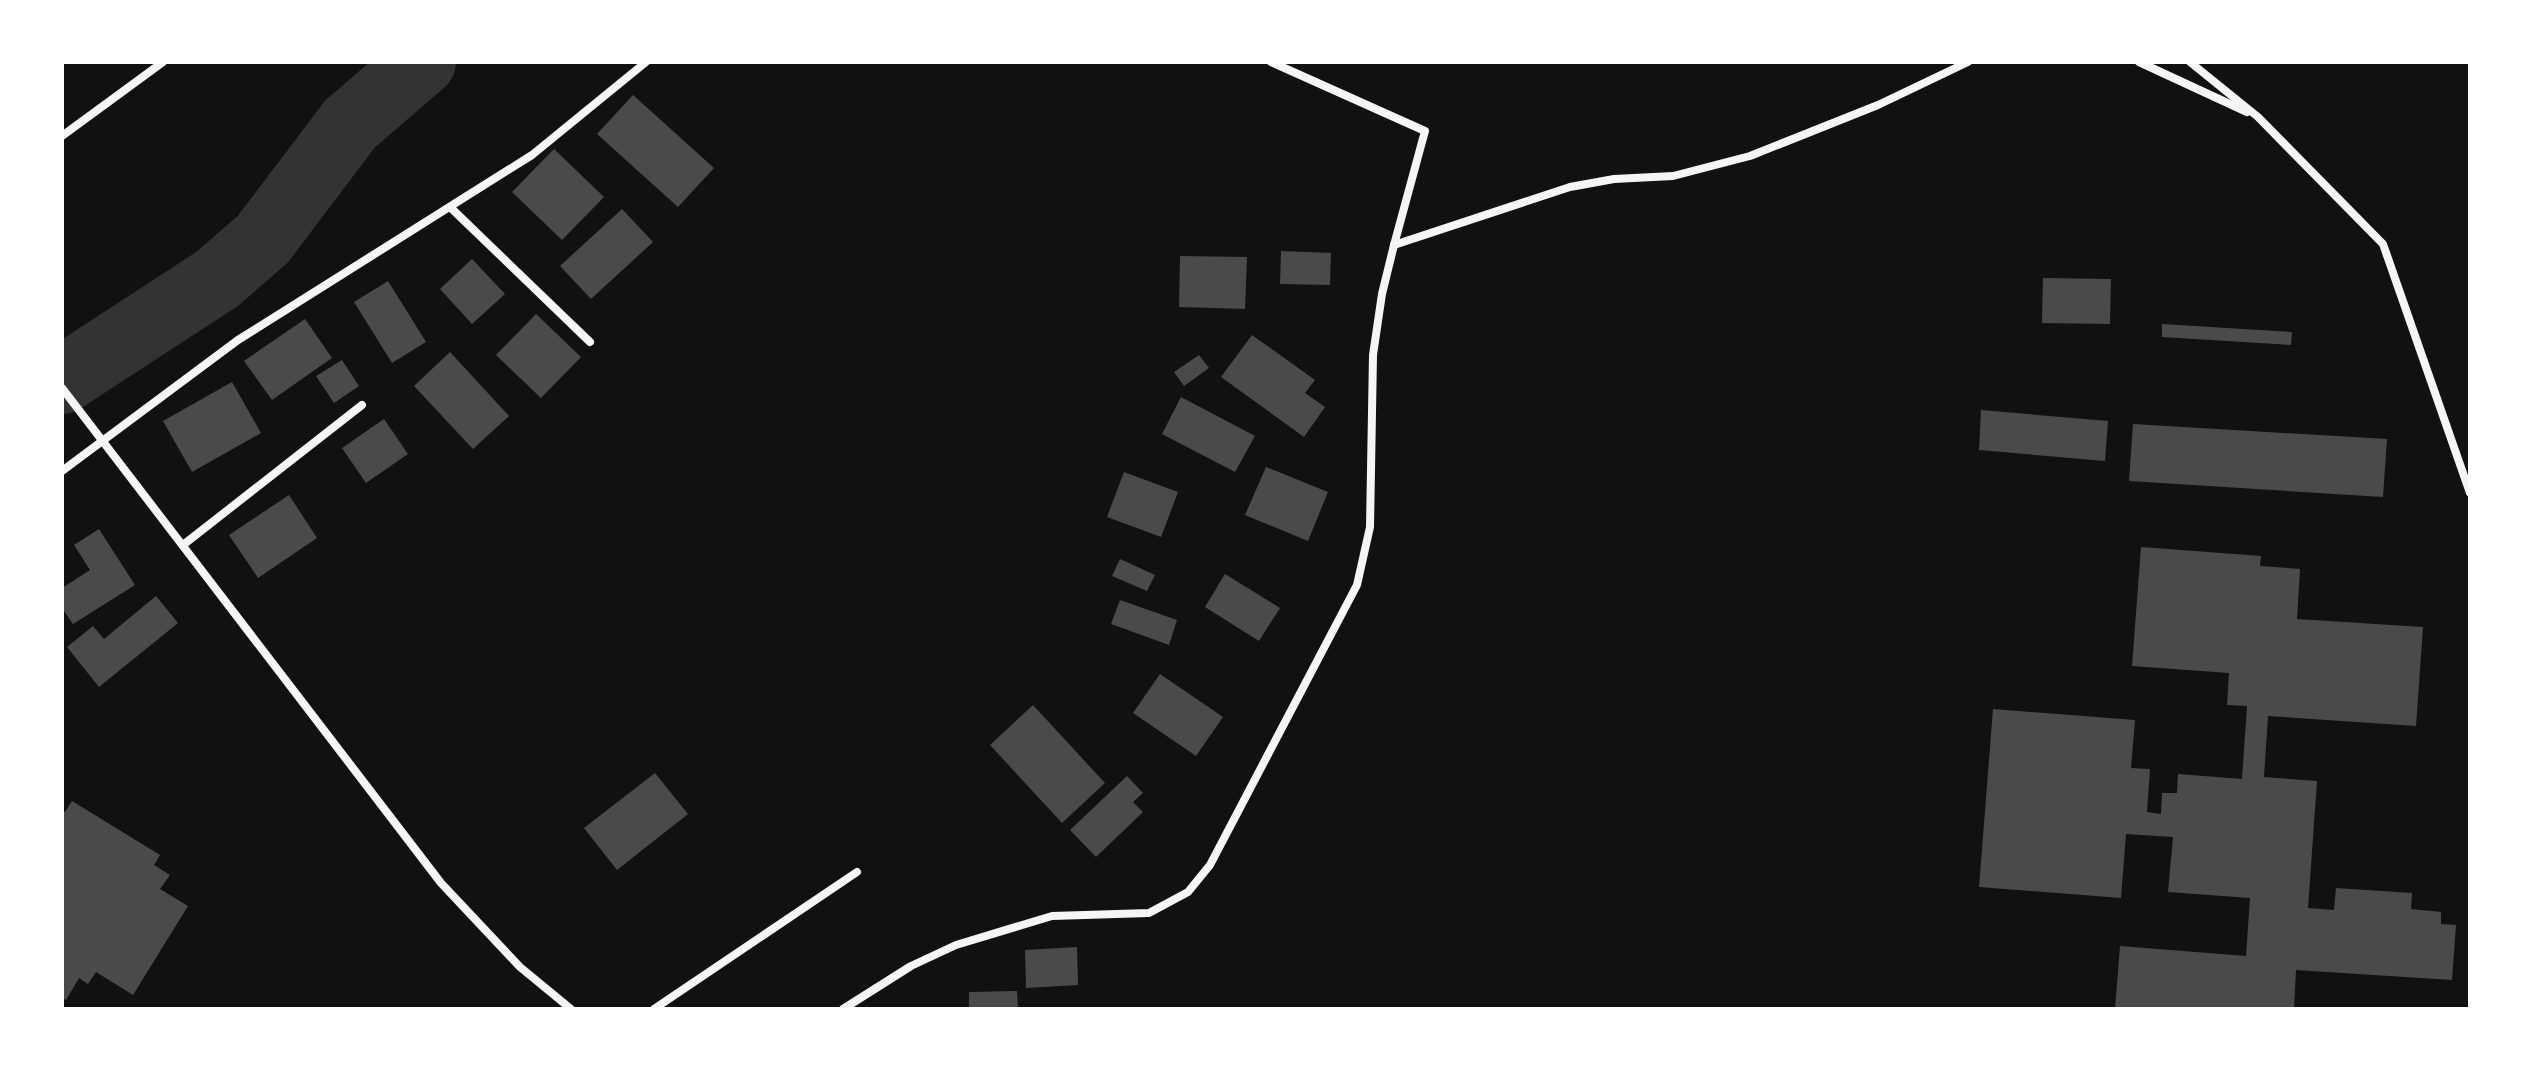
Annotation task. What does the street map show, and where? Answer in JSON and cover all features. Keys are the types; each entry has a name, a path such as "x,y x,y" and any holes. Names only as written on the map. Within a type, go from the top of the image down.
{"street":[{"path":"62,136 163,62"},
{"path":"62,471 238,340 532,155 646,62"},
{"path":"843,1009 911,966 956,945 1052,916 1149,913 1188,892 1210,865 1357,585 1370,527 1373,355 1382,294 1425,131 1271,62"},
{"path":"1394,245 1570,187 1614,179 1673,176 1750,156 1878,105 1968,62"},
{"path":"2139,62 2258,117"},
{"path":"2190,62 2258,117 2383,244 2470,493"},
{"path":"451,208 590,342"},
{"path":"62,388 441,883 520,967 571,1009"},
{"path":"183,545 362,405"},
{"path":"654,1009 857,872"}],"building":[{"path":"633,95 714,168 678,207 597,134"},
{"path":"554,149 604,197 562,240 512,192"},
{"path":"622,209 653,242 591,299 560,266"},
{"path":"1281,251 1331,253 1330,285 1280,284"},
{"path":"1180,256 1247,257 1245,309 1179,307"},
{"path":"472,259 505,294 472,324 440,289"},
{"path":"2043,278 2111,279 2110,324 2042,323"},
{"path":"388,281 426,342 392,363 354,302"},
{"path":"536,314 581,357 541,398 496,355"},
{"path":"305,319 332,358 272,400 244,361"},
{"path":"2162,324 2292,332 2291,345 2162,337"},
{"path":"1252,335 1315,380 1305,393 1325,407 1304,437 1221,377"},
{"path":"450,352 509,416 473,449 414,386"},
{"path":"1199,355 1209,368 1184,386 1174,372"},
{"path":"342,360 359,386 334,403 316,376"},
{"path":"232,382 261,433 192,472 163,421"},
{"path":"1181,397 1255,436 1235,472 1162,434"},
{"path":"1981,410 2108,421 2105,461 1979,450"},
{"path":"384,419 408,454 366,483 342,448"},
{"path":"2133,424 2387,439 2383,497 2129,481"},
{"path":"1266,467 1328,492 1308,541 1245,515"},
{"path":"1124,472 1178,492 1161,537 1107,517"},
{"path":"289,495 317,538 258,578 229,535"},
{"path":"99,529 135,585 73,624 62,608 62,588 90,570 74,545"},
{"path":"2141,547 2261,556 2260,566 2300,569 2297,619 2423,627 2416,726 2268,716 2264,777 2317,781 2308,908 2334,910 2336,888 2412,893 2411,909 2441,912 2441,924 2456,925 2452,980 2296,970 2294,1009 2115,1009 2120,946 2246,956 2250,898 2168,892 2173,837 2126,834 2121,898 1979,887 1993,709 2135,720 2131,768 2150,769 2147,812 2161,814 2162,793 2177,793 2178,774 2242,779 2247,706 2227,705 2229,673 2132,666"},
{"path":"1120,559 1155,575 1147,591 1112,576"},
{"path":"1225,574 1280,608 1259,641 1205,607"},
{"path":"156,596 178,623 99,687 67,647 93,626 104,639"},
{"path":"1120,600 1177,620 1169,645 1111,624"},
{"path":"1160,674 1223,717 1196,756 1133,713"},
{"path":"1033,705 1105,783 1062,823 990,745"},
{"path":"655,773 688,814 617,870 584,828"},
{"path":"1127,776 1143,793 1133,802 1143,812 1096,857 1070,830"},
{"path":"72,801 160,855 154,865 170,875 160,889 188,906 133,995 96,972 88,984 79,978 66,1000 62,998 62,811 65,812"},
{"path":"1077,947 1078,985 1026,988 1025,950"},
{"path":"1017,991 1018,1009 969,1009 969,992"}],"waterway":[{"path":"62,380 217,279 263,239 350,124 422,62"}]}
